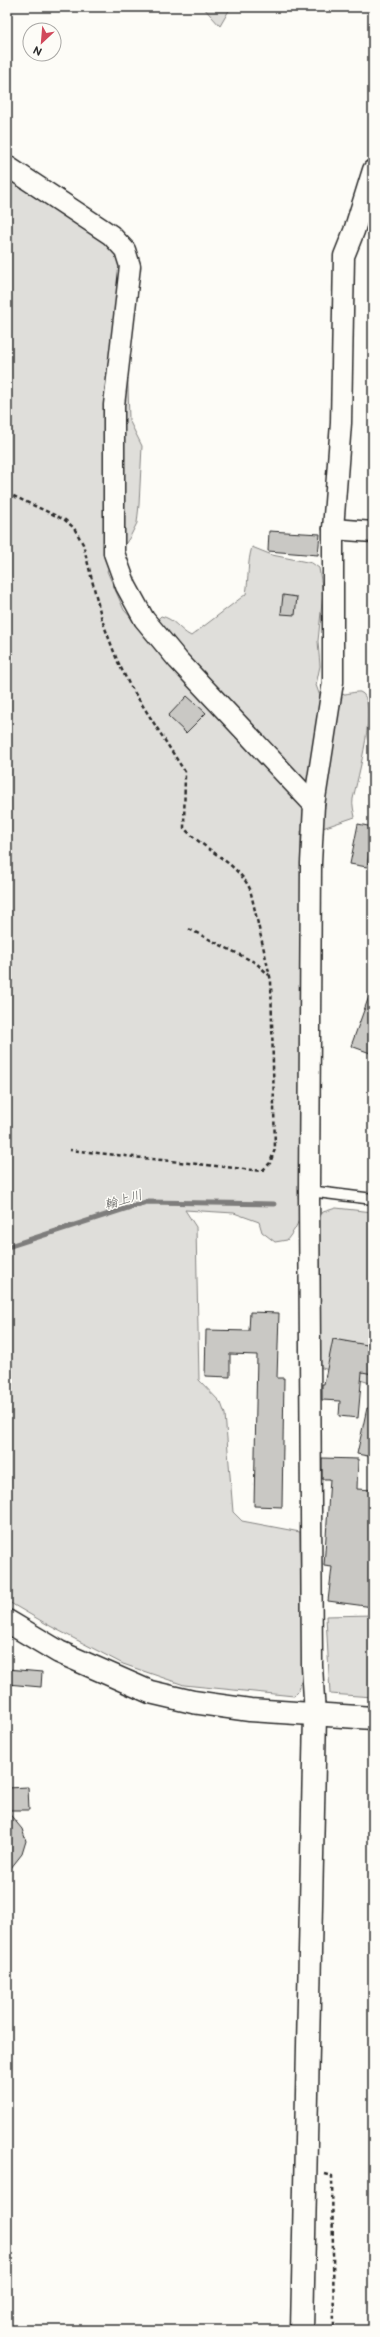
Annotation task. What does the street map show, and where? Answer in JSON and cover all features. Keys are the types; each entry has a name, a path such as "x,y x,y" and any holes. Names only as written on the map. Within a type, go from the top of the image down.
{"street":[{"path":"7,166 111,235 125,250 130,266 114,405 112,480 114,553 126,586 144,619 178,660 314,805"},
{"path":"302,2330 315,1715 312,1650 309,1192 310,863 314,805 333,682 333,529 341,423 344,256 354,231 373,170"},
{"path":"333,529 373,532"},
{"path":"7,1621 59,1652 150,1692 193,1702 250,1710 373,1718"}],"lane":[{"path":"309,1192 373,1199"}],"path":[{"path":"7,493 65,520 74,528 83,544 102,620 117,660 129,684 185,772 184,828 195,840 235,869 246,881 250,889 269,976 275,1149 270,1163 262,1171 70,1150"},
{"path":"189,929 256,963 269,976"},
{"path":"306,2169 332,2176 334,2330"}],"shaded area":[{"path":"203,7 231,7 220,26"},
{"path":"7,175 110,242 122,272 137,296 127,353 129,420 142,446 139,505 137,523 130,537 107,571 124,610 144,632 161,616 166,617 191,636 246,594 249,559 252,547 272,555 312,563 319,568 323,593 318,641 320,666 316,685 321,699 360,692 366,698 368,723 366,741 353,801 355,817 308,833 301,831 302,1196 298,1196 300,1209 299,1220 295,1229 287,1240 275,1242 262,1232 259,1222 234,1213 185,1210 196,1227 199,1380 221,1403 225,1414 233,1512 242,1521 300,1532 302,1678 299,1691 294,1696 184,1685 123,1664 50,1626 7,1601"},
{"path":"336,1208 373,1212 373,1384 316,1366 317,1221 323,1212"},
{"path":"373,1615 373,1697 330,1694 326,1616"}],"building":[{"path":"269,531 320,534 318,555 268,551"},
{"path":"283,595 297,597 295,615 281,614"},
{"path":"187,696 206,713 186,733 168,716"},
{"path":"358,824 373,827 367,867 350,864"},
{"path":"371,991 373,991 373,1054 351,1046"},
{"path":"250,1312 279,1313 277,1378 284,1378 282,1507 254,1506 257,1355 230,1354 230,1377 205,1376 206,1330 249,1331"},
{"path":"333,1339 373,1346 373,1374 362,1372 358,1418 339,1416 340,1401 322,1400 322,1384 324,1384"},
{"path":"367,1408 373,1409 373,1457 357,1454"},
{"path":"322,1458 358,1459 357,1489 373,1490 373,1607 328,1601 332,1567 324,1566 330,1479 322,1479"},
{"path":"7,1669 42,1672 41,1687 7,1684"},
{"path":"28,1787 29,1810 7,1810 7,1788"},
{"path":"7,1811 22,1829 26,1841 22,1854 7,1873"}],"waterway":[{"name":"輪上川","path":"7,1247 146,1202 274,1204"}]}
